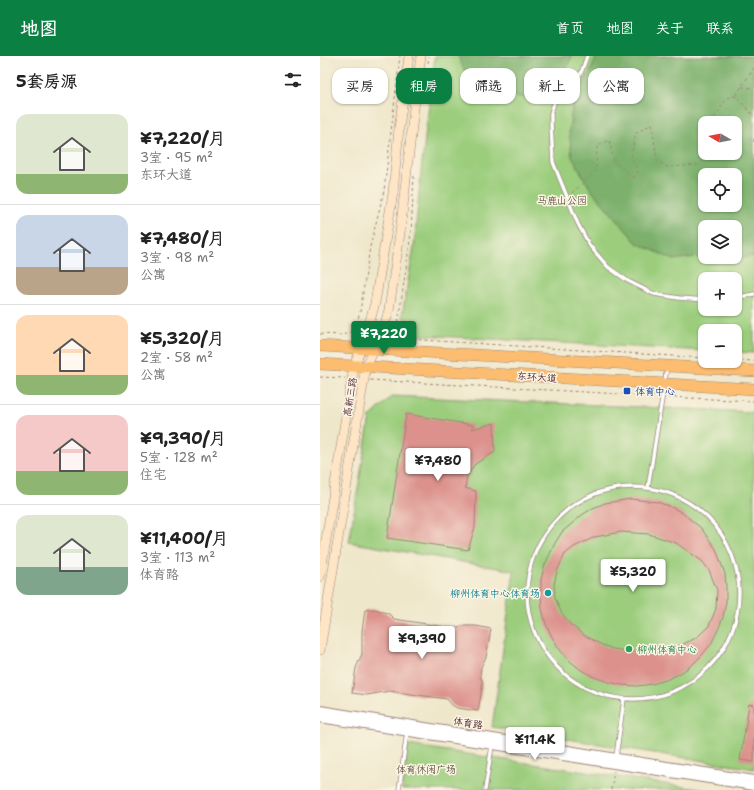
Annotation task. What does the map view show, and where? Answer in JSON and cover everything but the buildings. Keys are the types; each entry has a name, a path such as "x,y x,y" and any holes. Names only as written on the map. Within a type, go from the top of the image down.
{"highway":[{"name":"东环大道","path":"320,346 754,371"},
{"name":"东环大道","path":"320,364 754,389"}],"main road":[{"name":"高新三路","path":"320,577 322,547 354,366 370,322 393,193 399,128 409,56"},
{"name":"高新三路","path":"320,650 366,366 382,334 389,310 400,233 421,56"}],"street":[{"name":"体育路","path":"320,710 492,745 616,760 754,786"},
{"name":"体育路","path":"320,718 408,728 754,780"}],"lane":[{"path":"587,56 581,73 555,100 551,113 550,138 553,162 578,224 590,246 608,267 628,281 654,294 698,299"},
{"path":"742,297 754,294"},
{"path":"648,488 667,366"},
{"path":"622,487 648,488 672,494 694,506 713,523 727,544 736,567 739,592 738,605 736,617 728,641 714,662 695,679 674,691 649,698 624,699 599,694 576,682 556,665 541,644 531,620 528,594 529,581 531,568 540,544 554,522 574,505 597,493 622,487"},
{"path":"616,760 624,699"},
{"path":"399,790 408,728"},
{"path":"485,790 492,745"}],"path":[{"path":"320,334 343,335 353,331 360,312 370,247 383,195 400,56"},
{"path":"428,64 429,56"},
{"path":"715,116 727,98 736,96 754,68"},
{"path":"742,86 751,88 754,87"},
{"path":"736,96 754,116"},
{"path":"567,198 596,171 597,146 609,140 614,161 634,179 638,171 631,156 636,133 652,124 657,161 668,167 697,165 703,160"},
{"path":"415,172 411,234 398,324 399,333 407,340 698,358"},
{"path":"742,360 754,361"},
{"path":"320,376 352,379"},
{"path":"364,379 754,402"},
{"path":"611,790 616,760"}],"green space":[{"name":"马鹿山公园","path":"435,56 754,56 754,353 742,352 742,324 698,324 698,351 419,335 402,316 414,246 429,104 452,104 452,68 434,68"},
{"path":"458,56 572,56 567,68 524,68 524,98 516,96 516,68 463,68"},
{"path":"597,56 754,56 754,256 742,258 742,220 698,220 698,258 674,260 637,243 591,190 572,157 569,131 572,104 580,104 580,88 588,75 588,104 644,104 644,68 592,68"},
{"name":"柳州体育中心","path":"392,396 754,412 754,769 492,727 514,571 349,542 370,417"},
{"name":"体育休闲广场","path":"408,745 705,790 402,790"}],"place":[{"name":"体育中心","path":"627,391"},
{"name":"柳州体育中心体育场","path":"548,593"},
{"name":"柳州体育中心","path":"629,649"}]}
